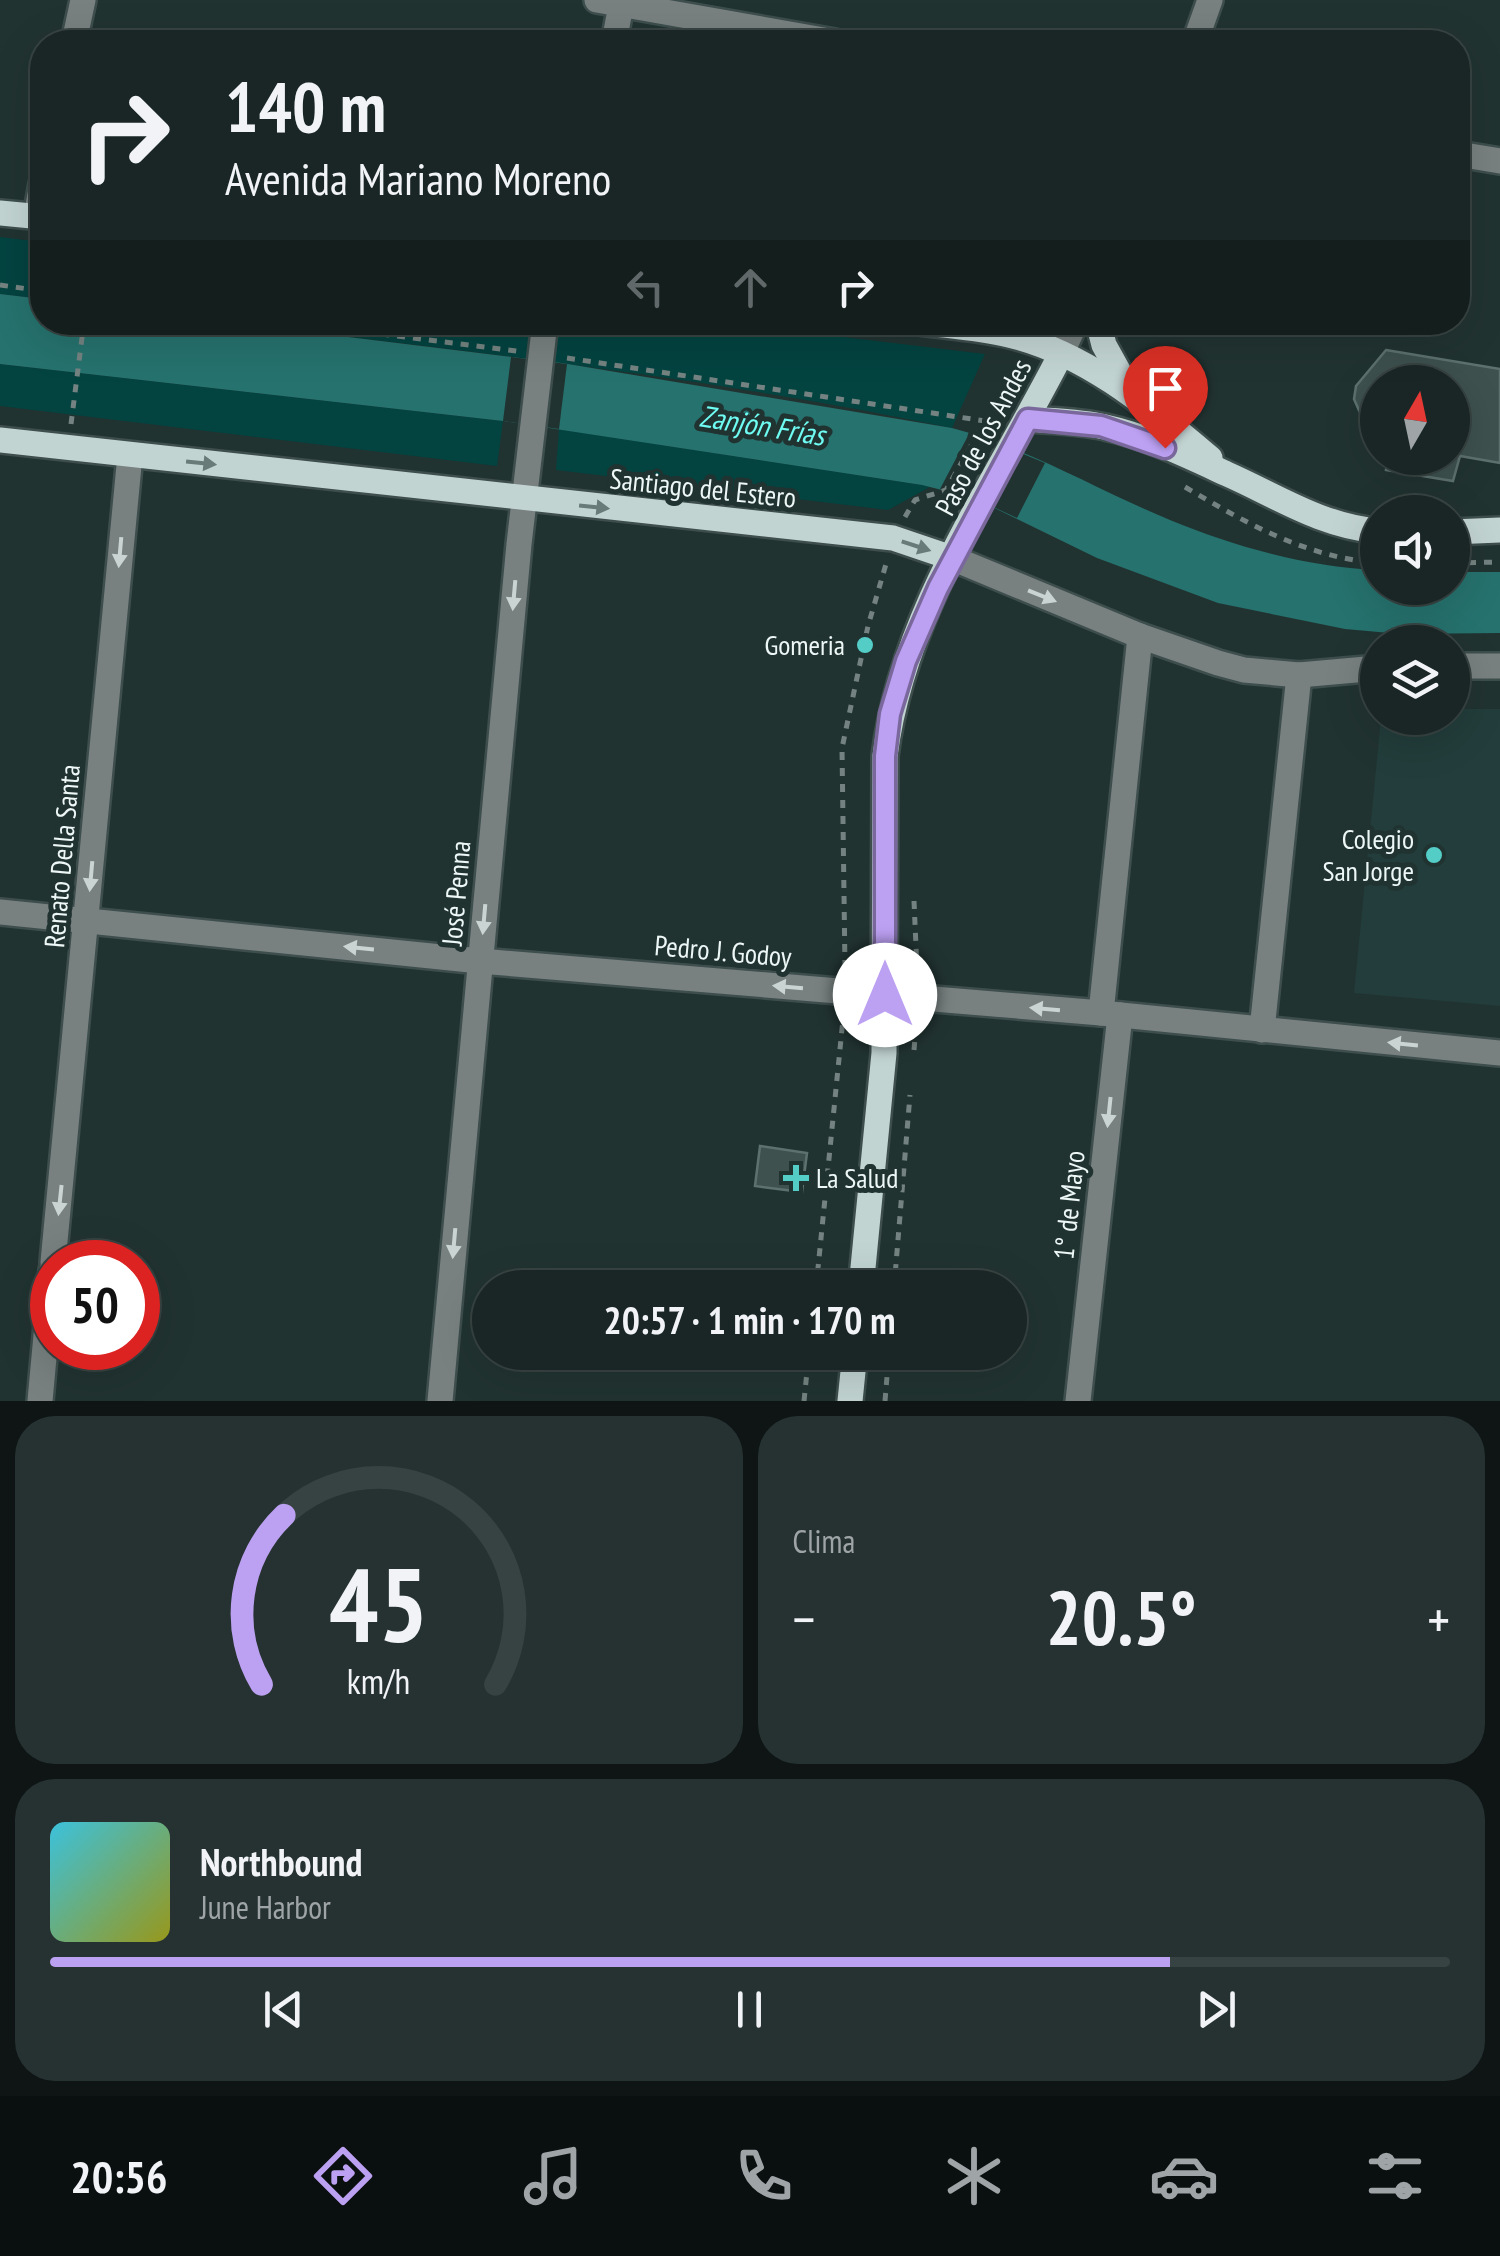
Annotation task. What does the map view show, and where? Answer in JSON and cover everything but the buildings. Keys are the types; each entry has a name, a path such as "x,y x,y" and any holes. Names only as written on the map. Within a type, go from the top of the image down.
{"main road":[{"path":"0,212 30,216"},
{"path":"1008,335 1061,354 1130,392 1231,475"},
{"path":"1101,335 1130,392"},
{"name":"Paso de los Andes","path":"863,1270 884,1052 885,756 890,714 906,661 952,558 1061,354"},
{"path":"1028,419 1101,426 1132,434 1231,475 1299,510 1360,528"},
{"name":"Santiago del Estero","path":"0,440 893,538 952,558"},
{"path":"1470,531 1500,530"},
{"path":"850,1401 853,1370"}],"street":[{"path":"77,30 83,0"},
{"path":"1199,30 1210,0"},
{"path":"614,30 613,1 770,30"},
{"path":"1470,156 1500,161"},
{"name":"José Penna","path":"440,1401 524,498 543,335"},
{"name":"Paso de los Andes","path":"1061,354 1070,335"},
{"name":"Renato Della Santa","path":"55,1240 130,456"},
{"name":"Santiago del Estero","path":"952,558 1140,636 1244,670 1298,675 1360,670"},
{"name":"1° de Mayo","path":"1078,1401 1140,636"},
{"path":"1470,666 1500,666"},
{"path":"1262,1030 1298,675"},
{"name":"Pedro J. Godoy","path":"0,912 480,961 1110,1014 1500,1053"},
{"path":"40,1401 43,1370"}],"path":[{"path":"0,286 30,290"},
{"path":"68,448 82,335"},
{"path":"380,335 985,421 946,490 915,500 893,538 868,626 842,748 845,992 818,1270"},
{"path":"1178,484 1254,528 1331,556 1360,560"},
{"path":"1470,563 1500,562"},
{"path":"914,899 918,998 914,1056"},
{"path":"895,1270 910,1094"},
{"path":"804,1401 807,1370"},
{"path":"885,1401 888,1370"}],"shaded area":[{"path":"0,237 30,241 30,298 0,294"},
{"path":"332,335 826,335 985,354 952,428 684,380"},
{"path":"0,364 503,421 497,466 0,406"},
{"path":"559,429 930,487 888,510 556,470"},
{"name":"Colegio San Jorge","path":"1470,709 1500,709 1500,1006 1354,993 1379,735 1470,735"}],"water":[{"name":"Zanjón Frías","path":"0,294 30,298 30,335 332,335 562,363 952,428 1008,447 1220,539 1298,560 1360,569 1360,605 1470,605 1470,572 1500,572 1500,633 1470,633 1470,625 1360,625 1360,630 1345,629 1218,603 1097,558 974,498 922,485 503,421 0,364"}],"pier":[{"path":"511,357 567,364 559,429 503,421"},
{"path":"970,432 1045,463 1017,518 974,498 940,489"}],"place":[{"name":"Gomeria","path":"865,645"},
{"name":"Colegio San Jorge","path":"1434,855"},
{"name":"La Salud","path":"796,1178"}],"route":[{"path":"885,995 885,756 890,714 906,661 952,558 1028,419 1101,426 1165,448"}]}
